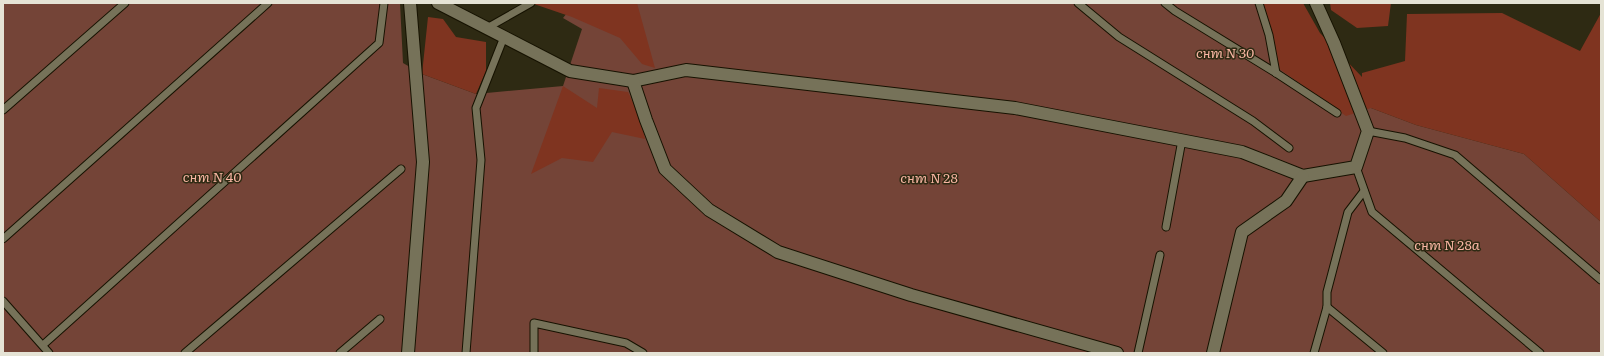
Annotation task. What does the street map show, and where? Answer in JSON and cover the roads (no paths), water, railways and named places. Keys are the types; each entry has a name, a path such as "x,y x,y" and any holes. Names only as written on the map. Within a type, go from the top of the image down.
{"street":[{"path":"408,353 423,162 410,3"},
{"path":"438,3 570,71 633,80 686,70 1015,108 1242,152 1303,176 1356,168 1368,131 1334,43 1316,3"},
{"path":"633,80 646,120 665,169 709,210 778,252 911,295 1116,353"},
{"path":"1213,353 1242,232 1286,201 1303,176"}],"lane":[{"path":"3,110 125,3"},
{"path":"3,239 268,3"},
{"path":"43,345 379,43 384,3"},
{"path":"487,28 531,3"},
{"path":"1078,3 1119,37 1253,121 1289,148"},
{"path":"1165,3 1175,11 1276,73 1337,113"},
{"path":"1259,3 1269,35 1276,73"},
{"path":"466,353 481,160 476,108 504,37"},
{"path":"1368,131 1405,138 1455,155 1601,280"},
{"path":"1166,227 1182,140"},
{"path":"1356,168 1372,212 1540,353"},
{"path":"184,353 400,169"},
{"path":"1314,353 1327,307 1327,292 1348,212 1364,191"},
{"path":"1138,353 1160,255"},
{"path":"3,301 49,353"},
{"path":"1327,307 1383,353"},
{"path":"340,353 380,319"},
{"path":"534,353 534,323 626,343 643,353"}],"park label":[{"name":"снт N 30","path":"1225,53"},
{"name":"снт N 40","path":"212,177"},
{"name":"снт N 28","path":"929,178"},
{"name":"снт N 28а","path":"1447,245"}]}
